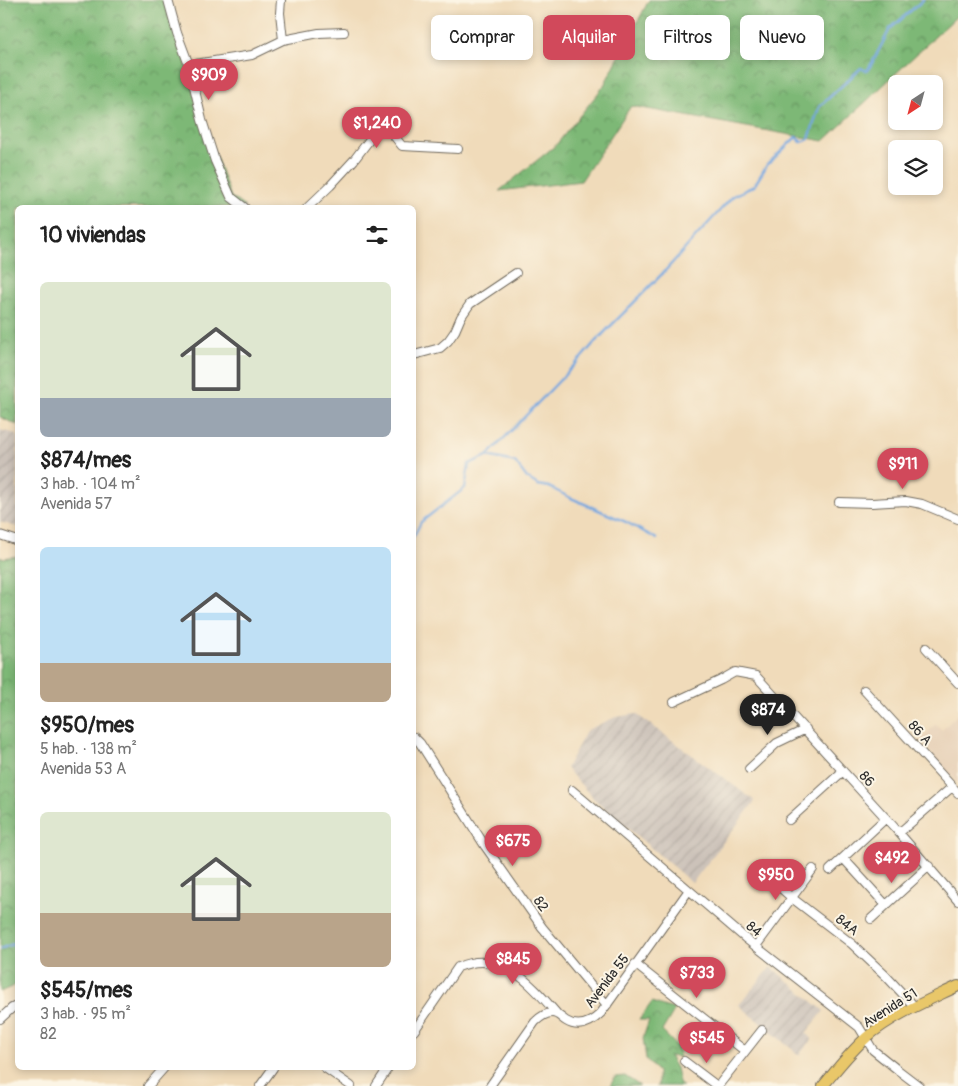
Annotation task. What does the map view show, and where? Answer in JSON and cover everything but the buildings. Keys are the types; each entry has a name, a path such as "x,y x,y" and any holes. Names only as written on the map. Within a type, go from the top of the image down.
{"main road":[{"name":"Avenida 51","path":"823,1086 849,1054 881,1027 958,986"}],"street":[{"path":"168,0 177,33 189,65 202,120 216,161 231,197 241,205"},
{"path":"281,0 280,13 283,40"},
{"path":"189,65 252,55 283,40 319,33 344,32"},
{"path":"310,205 354,160 384,122 402,146 458,149"},
{"path":"416,354 440,348 455,331 461,317 470,304 516,273"},
{"path":"839,502 906,501 922,504 958,519"},
{"path":"0,535 15,540"},
{"path":"926,648 958,683"},
{"name":"86","path":"674,702 735,672 756,676 886,818 958,901"},
{"name":"86 A","path":"864,690 955,790"},
{"path":"748,769 777,743 806,729"},
{"name":"82","path":"416,739 485,846 542,927 607,1005"},
{"path":"789,820 843,771"},
{"name":"84","path":"572,790 756,946 860,1027 873,1050 919,1086"},
{"path":"899,833 955,790"},
{"path":"830,870 886,818"},
{"path":"843,858 886,905"},
{"path":"871,919 929,866"},
{"name":"84A","path":"758,868 792,898 852,944 886,976 915,1008"},
{"path":"756,946 813,869"},
{"name":"Avenida 55","path":"490,1086 538,1019 553,1013 565,1021 579,1025 595,1019 689,890"},
{"path":"416,1028 458,967 466,963 484,961 505,966 533,986 560,1016"},
{"path":"635,964 745,1051"},
{"path":"0,1020 15,1007"},
{"path":"684,1061 717,1086 762,1030"},
{"path":"153,1084 163,1070"},
{"path":"260,1086 272,1070"},
{"path":"328,1070 351,1086"},
{"path":"376,1086 387,1070"}],"shaded area":[{"path":"0,430 15,434 15,526 0,522"},
{"path":"636,714 755,801 692,883 593,798 566,768 587,730 616,717"},
{"path":"958,714 958,784 920,740 936,724 942,730"},
{"path":"771,967 824,1011 806,1033 812,1039 799,1055 739,1005"}],"green space":[{"path":"0,0 168,0 202,120 231,197 242,205 15,205 15,424 0,417"},
{"path":"649,0 958,0 958,15 894,75 888,75 888,81 824,141 631,106 581,181 499,191 556,145 603,87 617,60 635,60 635,26"},
{"path":"15,556 15,985 0,992 0,557"},
{"path":"652,1002 675,1009 662,1031 678,1047 680,1057 669,1056 676,1068 679,1082 683,1086 656,1086 658,1085 658,1072 646,1059 643,1038 649,1020 639,1020"},
{"path":"625,1076 640,1086 610,1086 615,1077"}],"waterway":[{"path":"416,532 421,522 465,488 469,464 487,456 664,272 733,196 754,186 767,165 796,137 801,142 809,139 819,107 861,68 867,71 890,29 923,0"},
{"path":"487,456 515,462 527,478 538,485 549,487 626,522 657,539"},
{"path":"0,949 15,943"}]}
